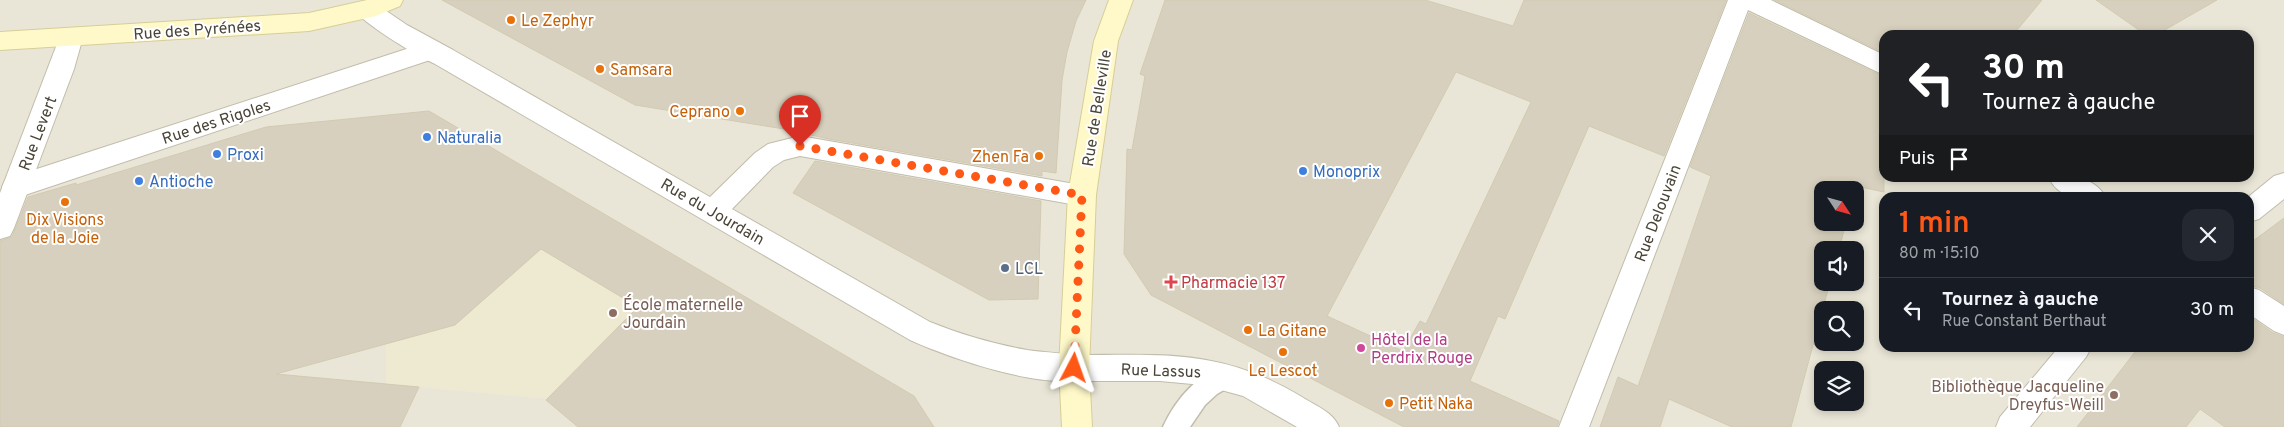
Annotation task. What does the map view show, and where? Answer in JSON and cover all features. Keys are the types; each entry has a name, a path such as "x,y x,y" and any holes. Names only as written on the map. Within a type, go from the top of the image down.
{"main road":[{"name":"Rue des Pyrénées","path":"0,41 308,22 367,10 392,0"},
{"name":"Rue de Belleville","path":"1077,427 1074,368 1082,195 1106,41 1121,0"}],"street":[{"name":"Rue Delouvain","path":"1574,427 1740,0"},
{"path":"1750,0 1879,64"},
{"name":"Rue du Jourdain","path":"367,10 438,53 920,331 946,343 983,355 1036,366 1074,368"},
{"name":"Rue Levert","path":"0,228 8,189 58,78 71,37"},
{"name":"Rue des Rigoles","path":"8,189 438,53"},
{"path":"713,211 764,160 777,151 800,146 1082,195"},
{"path":"2068,182 2084,192"},
{"path":"2254,206 2284,184"},
{"path":"2254,302 2284,322"},
{"path":"2011,427 2073,352"},
{"name":"Rue Lassus","path":"1074,368 1196,370 1225,376 1247,383 1324,427"}],"lane":[{"path":"1176,427 1194,398 1206,386 1225,376"}],"shaded area":[{"path":"0,0 2284,0 2284,427 0,427"},
{"name":"École maternelle Jourdain","path":"570,193 868,369 820,424 386,384 386,344 453,302"}],"building":[{"path":"442,0 1086,0 1076,21 1067,52 1062,80 1056,173 1042,171 1042,176 829,139 784,129 635,105"},
{"path":"1165,0 1425,0 1513,26 1524,0 1726,0 1664,156 1589,126 1505,319 1498,316 1470,381 1559,421 1557,427 1404,427 1151,295 1124,254 1127,149 1132,150 1145,76 1140,74","holes":["1456,72 1531,102 1426,324 1420,321 1403,351 1327,316"]},
{"path":"1775,0 2042,0 2017,30 1879,30 1879,51"},
{"path":"2096,0 2217,0 2165,30 2139,30"},
{"path":"1749,13 1879,75 1879,182 1884,182 1884,192 1864,188 1864,181 1814,181 1814,231 1844,231 1841,241 1814,241 1814,291 1828,291 1825,301 1814,301 1814,341 1791,427 1732,427 1669,399 1660,427 1600,427 1618,377 1638,386 1711,176 1690,167"},
{"path":"429,111 914,396 934,427 578,427 546,400 638,307 541,249 455,325 276,374 419,387 400,427 0,427 0,241 12,237 28,197 76,183 76,185 266,127"},
{"path":"815,161 1041,201 1038,299 989,300 793,193"},
{"path":"2284,218 2284,304 2260,288 2254,286 2254,240"},
{"path":"2254,320 2273,333 2284,337 2284,427 2225,427 2200,409 2186,427 2077,427 2135,352 2254,352"}],"place":[{"name":"Le Zephyr","path":"511,20"},
{"name":"Samsara","path":"600,69"},
{"name":"Ceprano","path":"740,111"},
{"name":"Naturalia","path":"427,137"},
{"name":"Proxi","path":"217,154"},
{"name":"Zhen Fa","path":"1039,156"},
{"name":"Monoprix","path":"1303,171"},
{"name":"Antioche","path":"139,181"},
{"name":"Dix Visions de la Joie","path":"65,202"},
{"name":"LCL","path":"1005,268"},
{"name":"Pharmacie 137","path":"1171,282"},
{"name":"École maternelle Jourdain","path":"613,313"},
{"name":"La Gitane","path":"1248,330"},
{"name":"Hôtel de la Perdrix Rouge","path":"1361,348"},
{"name":"Le Lescot","path":"1283,352"},
{"name":"Bibliothèque Jacqueline Dreyfus-Weill","path":"2114,395"},
{"name":"Petit Naka","path":"1389,403"}],"route":[{"path":"800,146 1082,195 1078,319 1074,368"}]}
